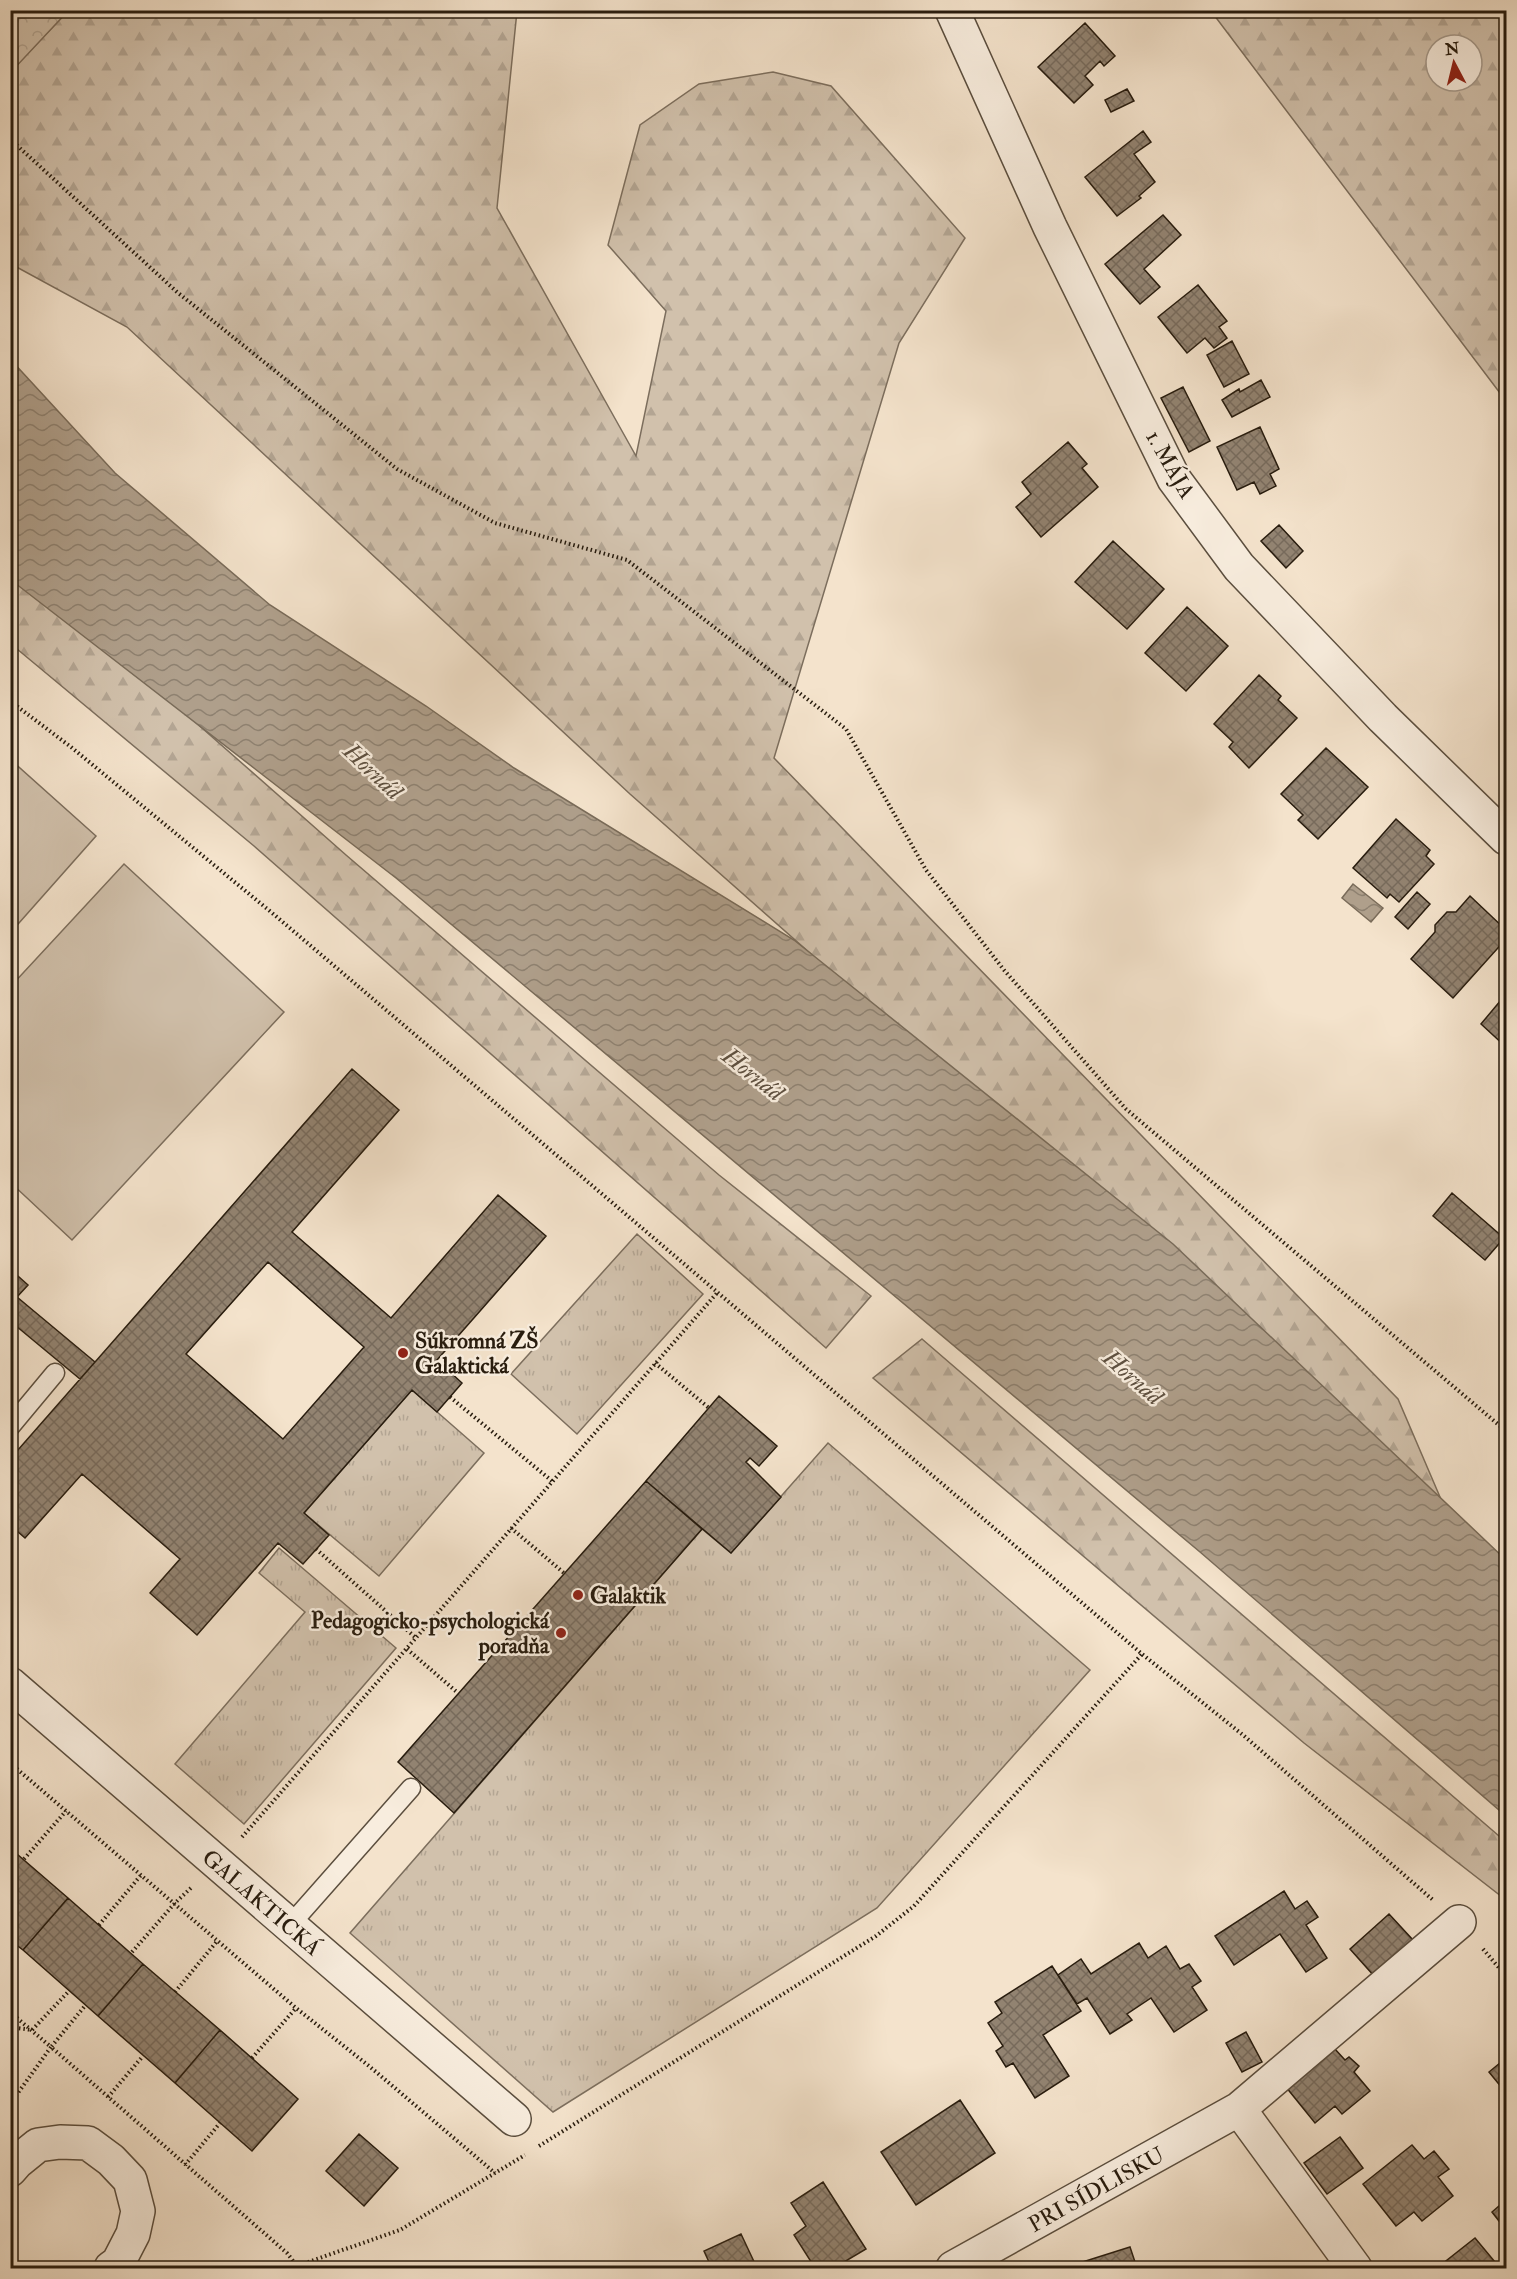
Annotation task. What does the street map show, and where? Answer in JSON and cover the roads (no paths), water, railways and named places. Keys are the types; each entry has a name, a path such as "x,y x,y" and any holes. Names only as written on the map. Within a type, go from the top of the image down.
{"street":[{"name":"1. MÁJA","path":"952,10 1050,226 1174,479 1239,567 1383,718 1506,838"},
{"name":"GALAKTICKÁ","path":"10,1684 514,2119"},
{"name":"PRI SÍDLISKU","path":"953,2268 1239,2109 1459,1922"},
{"path":"1239,2109 1355,2268"},
{"path":"10,2170 38,2145 60,2142 87,2143 111,2160 130,2180 138,2211 133,2234 118,2263 111,2268"}],"lane":[{"path":"10,1427 55,1373"},
{"path":"290,1926 411,1788"}],"water":[{"name":"Hornád","path":"11,360 115,473 270,605 426,706 514,768 794,940 1173,1244 1506,1560 1506,1816 1200,1552 396,878 11,580"},
{"path":"1353,884 1383,908 1371,922 1342,898"}],"place":[{"name":"Súkromná ZŠ Galaktická","path":"403,1353"},
{"name":"Galaktik","path":"578,1595"},
{"name":"Pedagogicko-psychologická poradňa","path":"561,1633"}]}
